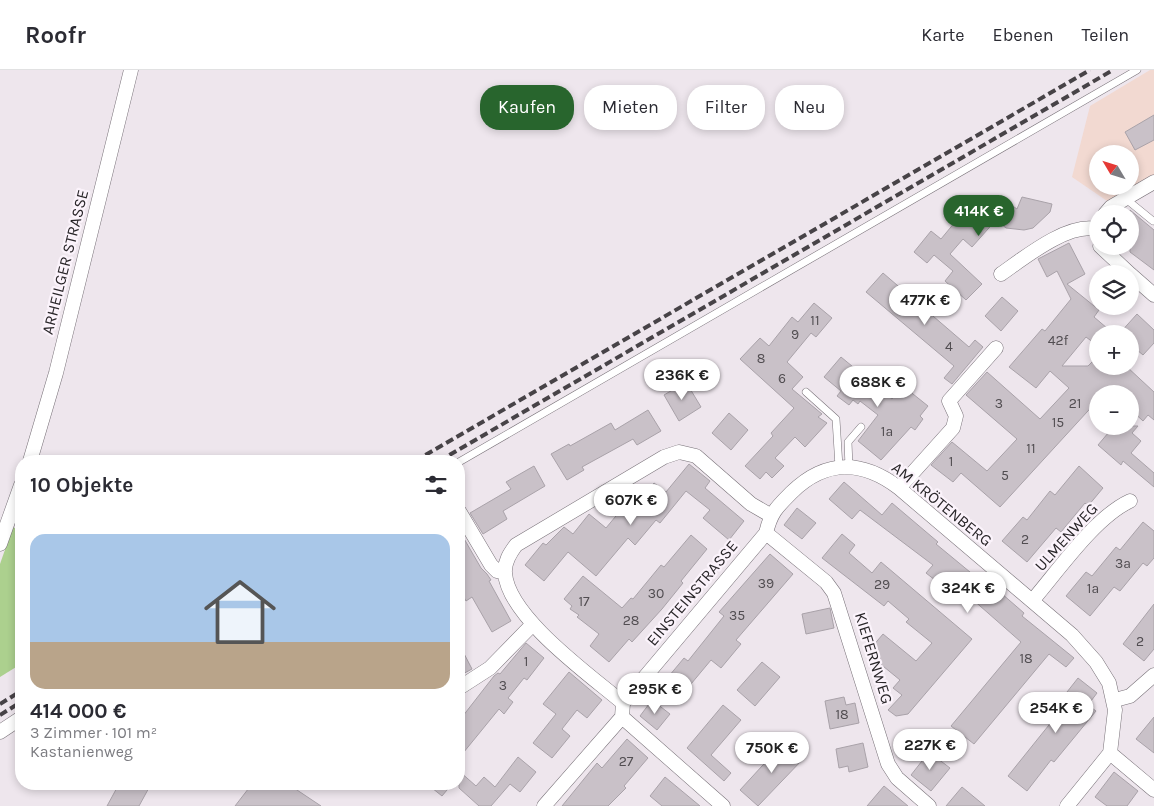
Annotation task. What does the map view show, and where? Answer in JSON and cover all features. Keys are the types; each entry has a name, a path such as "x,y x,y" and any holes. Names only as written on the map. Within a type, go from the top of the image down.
{"street":[{"name":"ARHEILGER STRASSE","path":"32,455 56,373 130,70"},
{"path":"1118,205 1154,182"},
{"path":"1000,274 1064,235 1086,228 1089,229"},
{"path":"1110,255 1120,265"},
{"path":"1139,282 1154,295"},
{"path":"899,488 953,428 956,416 949,401 996,348"},
{"path":"544,806 622,717 623,703 533,624 511,591 505,573 510,554 523,539 672,454 684,452 696,456 752,504 770,515"},
{"name":"AM KRÖTENBERG","path":"770,515 794,490 813,475 844,467 874,472 899,488 1072,635 1096,662 1109,683 1115,700 1115,725 1110,753"},
{"name":"ULMENWEG","path":"1032,602 1103,519 1119,506 1130,501"},
{"path":"0,544 15,502"},
{"name":"EINSTEINSTRASSE","path":"623,703 766,533 770,515"},
{"path":"465,521 491,565 497,571 505,573"},
{"name":"KIEFERNWEG","path":"766,533 826,582 834,593 889,768 897,778 929,806"},
{"path":"465,684 490,668 533,624"},
{"path":"1115,700 1130,696 1154,675"},
{"path":"622,717 723,806"},
{"path":"0,732 15,722"},
{"path":"1067,806 1110,753 1154,790"}],"lane":[{"path":"465,459 1138,70"},
{"path":"1126,199 1153,221"},
{"path":"806,392 836,419 844,467"},
{"path":"844,467 848,442 861,427"}],"shaded area":[{"path":"1150,70 1154,70 1154,177 1139,186 1139,145 1089,145 1089,189 1072,177 1090,106"},
{"path":"1098,195 1124,195 1110,203"}],"green space":[{"path":"13,527 15,528 15,668 0,677 0,564"}],"building":[{"path":"1154,115 1154,140 1139,148 1139,145 1132,145 1125,132"},
{"path":"998,196 1017,209 1022,197 1052,204 1050,212 1033,228 1024,230 1006,228 996,220 972,247 963,239 950,254 982,284 966,300 945,281 953,271 934,255 927,263 914,252 931,231 941,239 965,210 977,221"},
{"path":"1139,218 1154,230 1154,270 1134,255 1139,255"},
{"path":"1069,243 1085,274 1067,284 1089,302 1089,315 1095,315 1094,317 1103,325 1089,325 1089,339 1086,337 1062,366 1089,365 1089,375 1136,375 1154,392 1154,420 1148,415 1143,421 1139,417 1139,385 1089,385 1089,410 1000,507 961,473 953,482 931,465 952,442 987,471 1017,439 966,395 987,372 1040,419 1069,388 1050,371 1036,388 1009,367 1042,329 1045,331 1071,299 1057,271 1047,277 1038,259"},
{"path":"883,273 969,347 975,340 983,347 952,384 944,378 954,366 866,292"},
{"path":"1002,297 1018,311 1001,331 985,316"},
{"path":"814,303 832,318 816,337 811,333 787,362 803,377 792,389 822,414 818,417 827,423 805,447 795,437 775,458 784,466 772,478 766,472 760,479 745,466 773,436 771,433 794,408 740,359 760,338 769,346 792,317 798,322"},
{"path":"1138,315 1154,330 1154,343 1143,355 1139,352 1139,325 1127,325"},
{"path":"841,357 892,399 903,386 928,406 920,416 923,419 915,430 911,427 881,460 858,441 878,415 860,401 858,404 853,400 849,405 837,396 841,391 824,377"},
{"path":"686,382 701,407 679,421 664,395"},
{"path":"648,410 661,431 637,445 633,439 582,467 584,470 567,480 551,454 569,444 570,446 611,423 615,430"},
{"path":"729,413 748,430 731,450 712,433"},
{"path":"1106,435 1134,435 1141,441 1131,453 1154,473 1154,487 1123,461 1121,465 1098,445"},
{"path":"689,464 710,481 705,488 744,521 729,540 703,518 710,510 686,491 660,523 656,520 635,545 628,538 596,576 568,552 544,581 525,565 543,543 546,545 564,527 573,534 589,514 606,528 625,505 632,510 654,483 666,492"},
{"path":"534,466 545,486 503,511 507,519 483,534 470,513 511,489 506,482"},
{"path":"1079,466 1103,488 1088,506 1085,503 1061,532 1056,528 1027,562 1002,541 1023,517 1027,520 1050,491 1055,495"},
{"path":"844,482 882,515 892,503 938,542 936,544 976,577 979,574 1024,613 1022,616 1074,658 1066,667 1049,654 974,744 951,726 1021,642 955,584 949,591 926,573 933,565 860,510 852,519 829,499"},
{"path":"797,508 816,523 802,539 784,525"},
{"path":"1143,522 1154,531 1154,558 1147,566 1143,563 1120,591 1114,587 1090,616 1066,596 1086,572 1092,576 1116,547 1120,550"},
{"path":"842,534 855,545 849,553 872,573 881,562 972,639 908,714 896,716 888,710 902,695 893,688 900,680 867,653 883,634 916,661 932,643 906,622 909,619 888,601 884,606 822,558"},
{"path":"691,535 707,549 681,581 683,583 662,609 632,642 629,639 609,662 590,646 599,634 577,617 579,615 570,609 572,606 564,599 583,576 622,608 631,598 633,599 661,565 664,567"},
{"path":"465,540 481,568 491,580 489,581 511,621 492,632 472,597 466,601"},
{"path":"770,554 793,574 736,640 741,644 721,668 711,660 686,690 669,676 684,658 688,661 724,616 719,612"},
{"path":"1154,604 1154,649 1144,661 1123,644"},
{"path":"830,608 834,628 806,634 802,614"},
{"path":"526,643 544,658 527,680 524,678 508,698 513,702 504,714 499,709 465,751 465,713 494,676 498,673 500,674"},
{"path":"465,656 472,669 465,673"},
{"path":"762,662 780,677 755,706 737,690"},
{"path":"569,672 602,700 587,718 577,710 562,729 570,736 552,758 533,743 556,714 543,704"},
{"path":"1078,678 1097,693 1088,705 1096,711 1054,762 1051,760 1027,791 1008,776 1061,710 1056,706"},
{"path":"844,697 846,705 855,703 859,723 830,729 825,701"},
{"path":"652,700 670,714 657,730 640,716"},
{"path":"723,705 741,720 711,755 731,773 724,781 687,748"},
{"path":"1154,717 1154,753 1136,739"},
{"path":"627,739 648,758 624,786 626,788 608,806 562,806 597,763 602,768"},
{"path":"785,741 804,758 758,806 740,790"},
{"path":"863,743 868,767 849,772 848,766 839,768 836,749"},
{"path":"929,752 950,768 931,791 911,775"},
{"path":"518,757 536,772 520,792 510,784 491,806 479,806 461,790 465,790 465,776 476,786 484,777 495,787"},
{"path":"1114,772 1138,791 1127,806 1107,806 1095,797"},
{"path":"665,777 700,806 662,806 650,796"},
{"path":"884,786 908,806 867,806"},
{"path":"962,787 985,806 946,806"},
{"path":"116,790 148,790 139,806 107,806"},
{"path":"247,790 297,790 321,806 235,806"},
{"path":"434,790 447,790 442,796"}],"railway":[{"path":"425,455 1090,70"},
{"path":"449,455 1113,70"},
{"path":"0,704 15,695"},
{"path":"0,715 15,706"}]}
